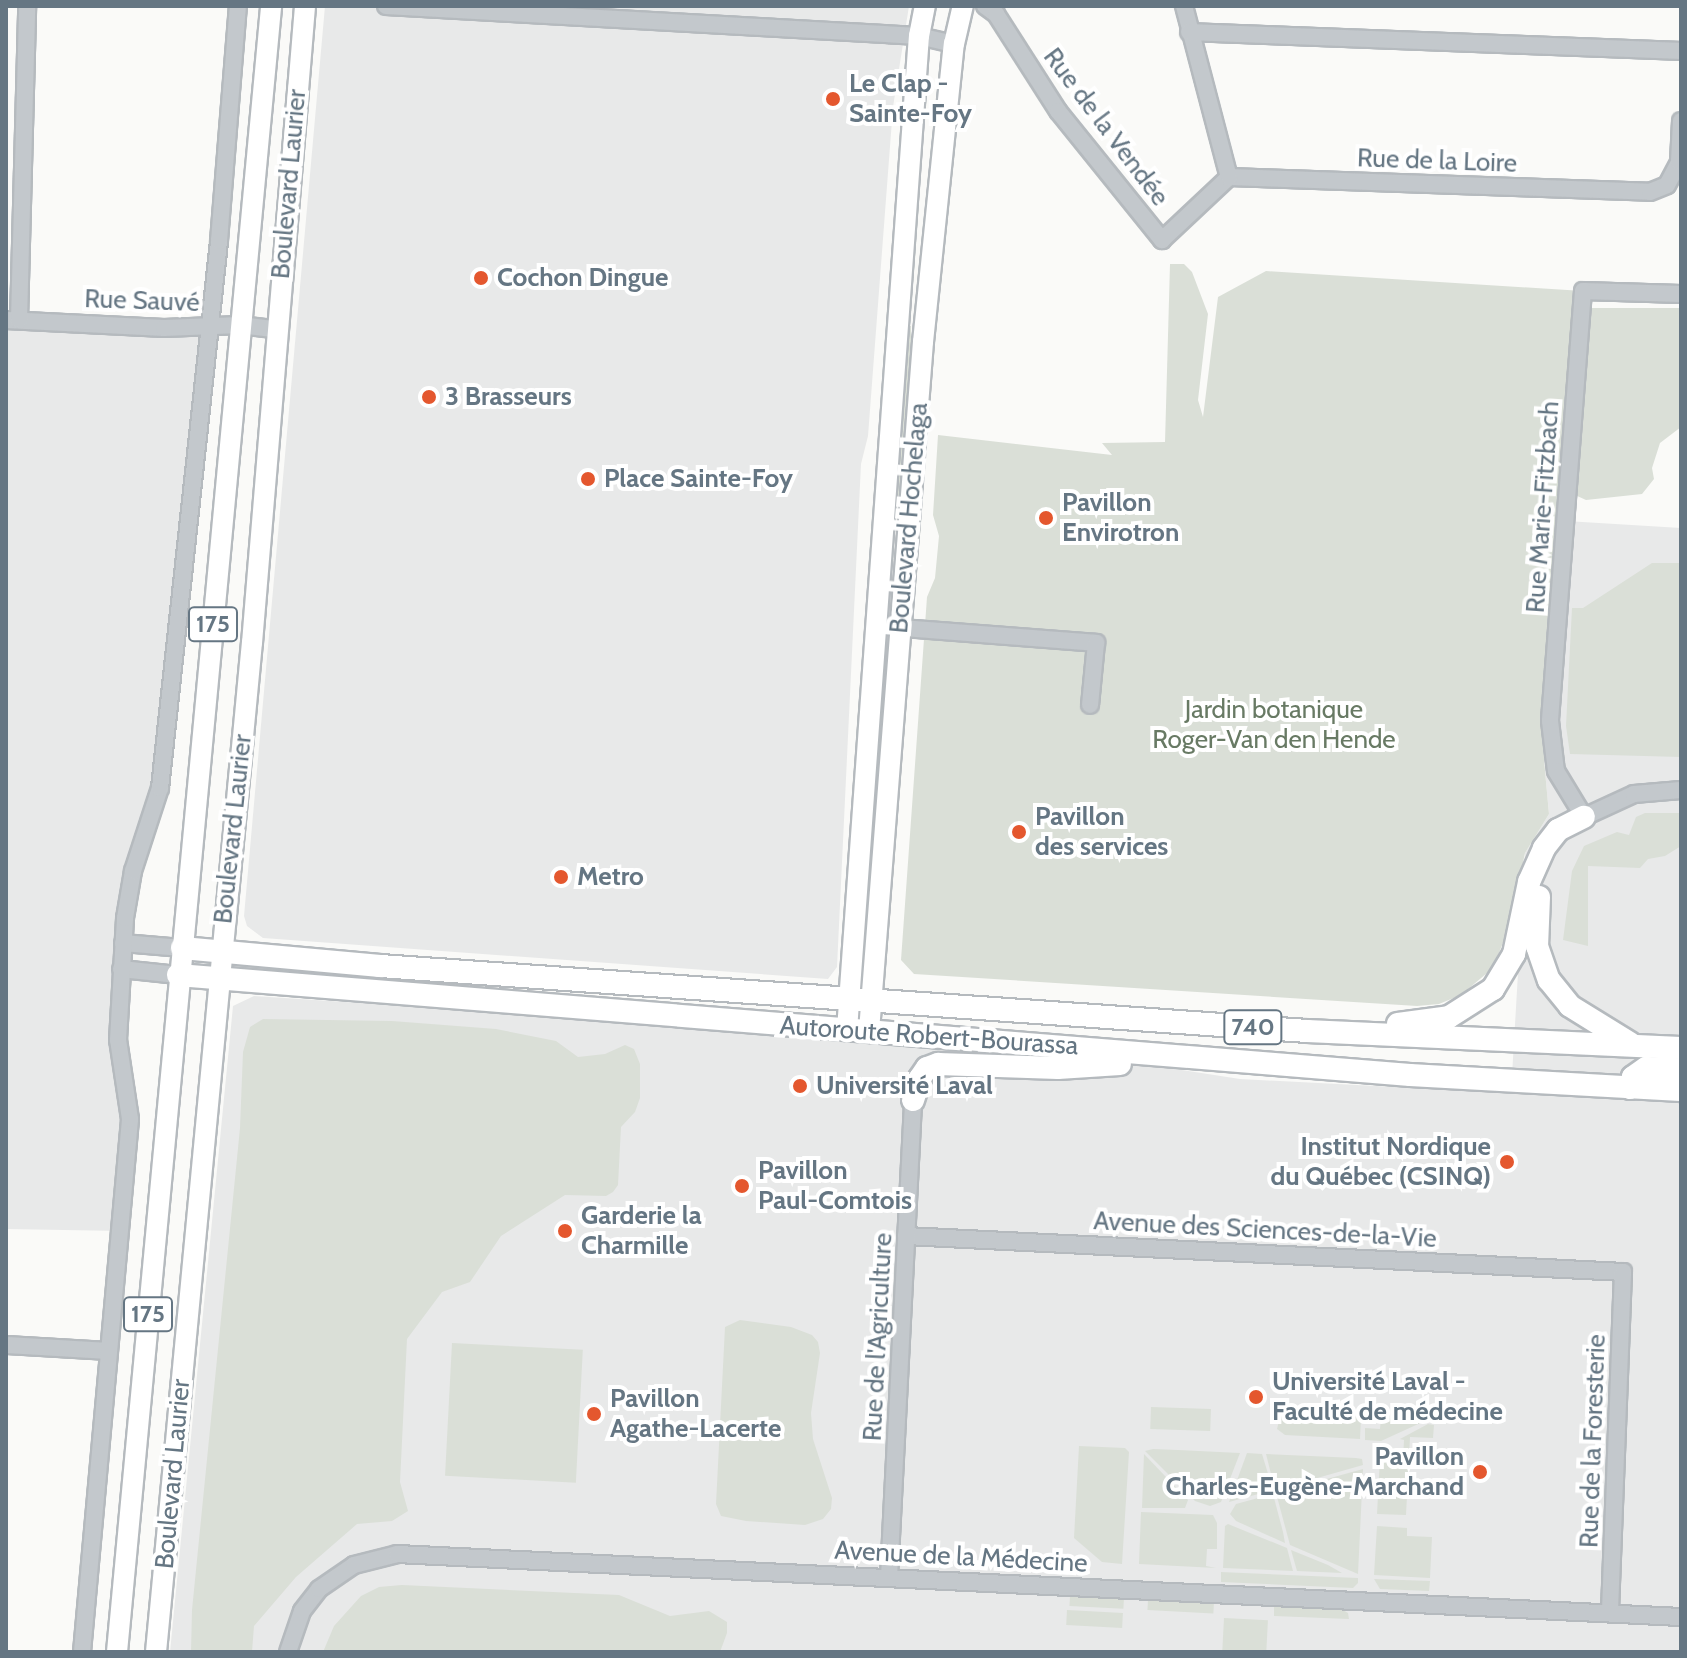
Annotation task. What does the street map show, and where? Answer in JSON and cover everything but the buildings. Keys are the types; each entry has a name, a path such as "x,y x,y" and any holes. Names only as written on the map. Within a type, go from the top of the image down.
{"highway":[{"path":"1307,1031 1423,1022 1449,1017 1481,999 1493,989 1514,954 1529,882 1544,848 1558,830 1584,817"},
{"path":"1584,817 1553,856 1539,896 1535,928 1540,961 1549,980 1570,1006 1635,1046"},
{"name":"Autoroute Robert-Bourassa","path":"182,948 1307,1031 1681,1048"},
{"name":"Autoroute Robert-Bourassa","path":"178,975 1321,1068 1681,1090"},
{"path":"913,1100 920,1078 927,1068 938,1064 1006,1068 1092,1064 1214,1069 1321,1068"},
{"path":"1630,1088 1633,1077 1646,1068 1681,1069"}],"main road":[{"name":"Boulevard Laurier","path":"117,1652 142,1358 159,1225 178,975 271,6"},
{"name":"Boulevard Laurier","path":"156,1652 252,643 275,329 305,6"},
{"name":"Boulevard Hochelaga","path":"858,1030 848,997 919,36 925,6"},
{"name":"Boulevard Hochelaga","path":"858,1030 872,998 923,342 954,44 963,6"},
{"path":"165,1564 170,1652"}],"street":[{"path":"12,320 27,6"},
{"path":"82,1652 130,1119 118,1040 123,943 133,871 160,788 238,6"},
{"path":"386,6 919,36 954,44"},
{"name":"Rue de la Vendée","path":"985,6 996,14 1058,111 1162,240 1229,177"},
{"path":"1184,6 1229,177"},
{"path":"1189,32 1681,51"},
{"name":"Rue de la Loire","path":"1229,177 1650,192 1667,185 1679,162 1681,121"},
{"name":"Rue Marie-Fitzbach","path":"1584,817 1556,771 1550,721 1583,291 1681,294"},
{"name":"Rue Sauvé","path":"12,320 208,328 240,325 275,329"},
{"path":"876,626 1096,643 1090,705"},
{"path":"1584,817 1634,794 1681,790"},
{"name":"Boulevard Laurier","path":"123,943 182,948"},
{"path":"121,969 178,975"},
{"name":"Rue de l'Agriculture","path":"889,1577 913,1100"},
{"name":"Avenue des Sciences-de-la-Vie","path":"906,1236 1623,1272"},
{"name":"Rue de la Foresterie","path":"1610,1612 1623,1272"},
{"path":"6,1345 109,1351"},
{"name":"Avenue de la Médecine","path":"288,1652 302,1611 319,1589 354,1565 385,1555 1681,1617"}],"shaded area":[{"path":"325,6 909,6 893,107 868,436 861,464 837,967 828,979 263,938 247,926 244,916"},
{"path":"6,323 208,328 160,788 139,853 117,1017 128,1099 122,1231 6,1229"},
{"name":"Université Laval","path":"1566,521 1681,528 1681,1652 170,1652 233,1006 254,996 636,1021 1072,1053 1240,1079 1511,1093 1525,853 1549,814 1544,760"}],"green space":[{"name":"Jardin botanique Roger-Van den Hende","path":"1170,264 1184,264 1192,272 1208,314 1198,400 1203,417 1218,297 1266,271 1583,291 1544,760 1549,814 1525,853 1510,925 1493,968 1461,995 1439,1004 1417,1006 914,974 901,960 927,597 935,578 939,536 933,515 938,435 1112,455 1102,443 1165,442"},
{"path":"1590,308 1681,308 1681,427 1660,443 1652,468 1654,479 1642,494 1586,500 1575,495"},
{"path":"903,325 911,326 911,350 900,497 891,496"},
{"path":"1652,563 1681,563 1681,757 1570,754 1566,726 1572,608 1583,608"},
{"path":"1645,813 1681,813 1681,846 1665,856 1648,859 1640,868 1588,866 1588,946 1563,940 1572,871 1584,846 1617,832 1629,835 1636,817"},
{"path":"263,1019 392,1021 496,1029 556,1041 578,1057 605,1054 625,1045 634,1049 640,1064 640,1098 635,1112 621,1127 618,1185 613,1192 606,1196 565,1195 501,1236 470,1282 442,1292 407,1339 400,1482 408,1511 392,1521 357,1524 296,1577 254,1626 252,1652 191,1652 192,1610 240,1128 243,1052 250,1027"},
{"path":"740,1320 791,1327 812,1335 818,1342 820,1353 811,1413 813,1439 832,1498 831,1509 823,1519 805,1525 721,1516 716,1504 725,1327"},
{"path":"452,1343 583,1350 576,1483 445,1476"},
{"path":"1151,1407 1211,1409 1210,1431 1150,1429"},
{"path":"1281,1413 1361,1417 1360,1439 1285,1435 1277,1429"},
{"path":"1381,1418 1427,1420 1381,1441 1365,1440 1365,1428 1380,1429"},
{"path":"1428,1424 1434,1425 1433,1438 1410,1437 1406,1515 1377,1514 1380,1458 1403,1460 1404,1440 1400,1439"},
{"path":"1079,1446 1125,1448 1129,1452 1122,1564 1102,1562 1074,1538"},
{"path":"1145,1451 1240,1453 1221,1502 1210,1506 1195,1501"},
{"path":"1247,1453 1262,1454 1273,1490 1229,1502"},
{"path":"1144,1454 1188,1500 1185,1508 1142,1508"},
{"path":"1266,1454 1356,1458 1362,1459 1363,1465 1275,1490"},
{"path":"1363,1469 1358,1574 1290,1545 1276,1493"},
{"path":"1273,1494 1285,1543 1236,1521 1230,1514 1236,1504"},
{"path":"1141,1512 1213,1515 1217,1523 1217,1549 1207,1549 1206,1566 1216,1568 1139,1564"},
{"path":"1228,1524 1287,1548 1293,1571 1223,1568 1225,1526"},
{"path":"1377,1526 1407,1528 1407,1536 1432,1537 1430,1578 1374,1575"},
{"path":"1291,1550 1328,1565 1342,1573 1297,1571"},
{"path":"1221,1572 1358,1578 1358,1583 1353,1588 1221,1582"},
{"path":"1374,1579 1430,1581 1429,1591 1380,1589"},
{"path":"402,1585 619,1595 670,1616 709,1611 727,1622 727,1633 720,1652 323,1652 334,1626 361,1596 379,1587"},
{"path":"1070,1596 1124,1599 1123,1609 1069,1606"},
{"path":"1148,1600 1214,1603 1213,1613 1147,1610"},
{"path":"1274,1606 1341,1609 1348,1613 1349,1619 1274,1616"},
{"path":"1067,1610 1123,1613 1122,1628 1066,1625"},
{"path":"1224,1618 1268,1620 1266,1652 1222,1652"}],"place":[{"name":"Le Clap - Sainte-Foy","path":"833,99"},
{"name":"Cochon Dingue","path":"481,278"},
{"name":"3 Brasseurs","path":"429,397"},
{"name":"Place Sainte-Foy","path":"588,479"},
{"name":"Pavillon Envirotron","path":"1046,518"},
{"name":"Pavillon des services","path":"1019,832"},
{"name":"Metro","path":"561,877"},
{"name":"Université Laval","path":"800,1086"},
{"name":"Institut Nordique du Québec (CSINQ)","path":"1507,1162"},
{"name":"Pavillon Paul-Comtois","path":"742,1186"},
{"name":"Garderie la Charmille","path":"565,1231"},
{"name":"Université Laval - Faculté de médecine","path":"1256,1397"},
{"name":"Pavillon Agathe-Lacerte","path":"594,1414"},
{"name":"Pavillon Charles-Eugène-Marchand","path":"1480,1472"}]}
